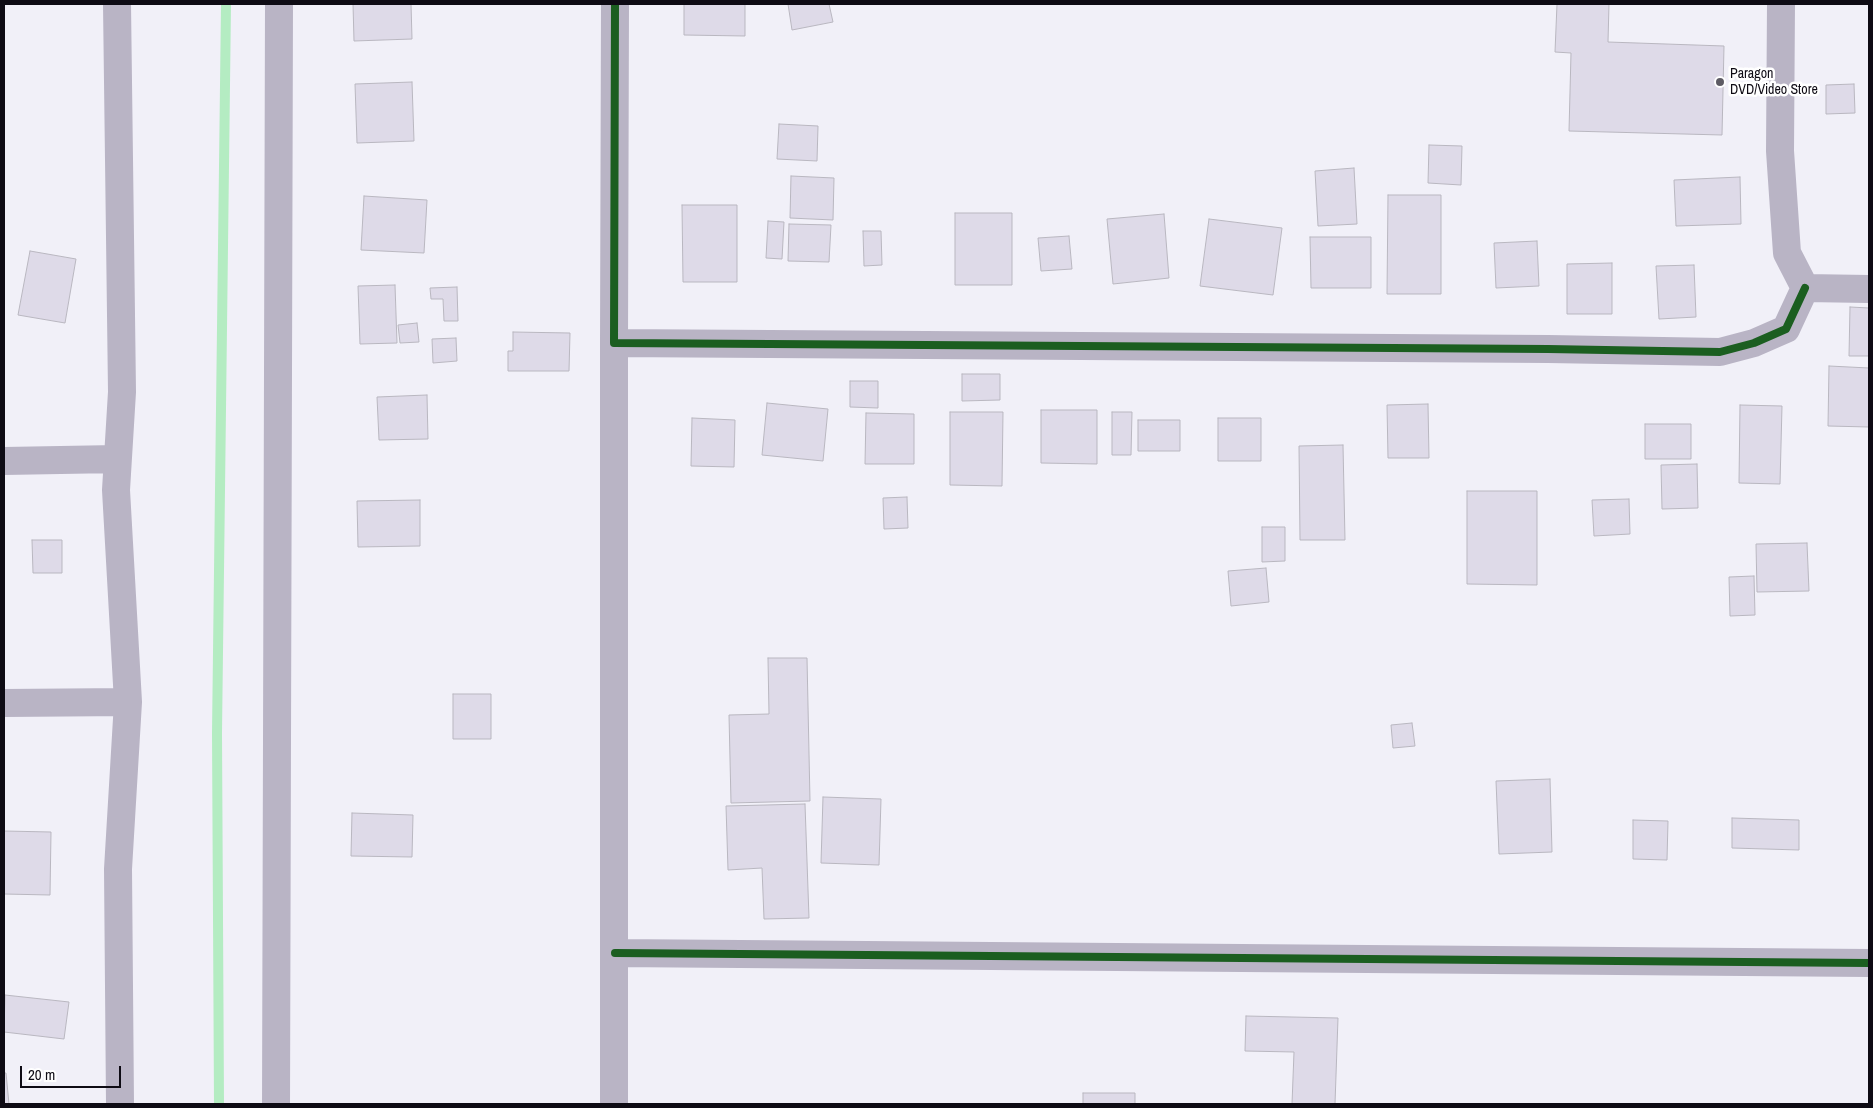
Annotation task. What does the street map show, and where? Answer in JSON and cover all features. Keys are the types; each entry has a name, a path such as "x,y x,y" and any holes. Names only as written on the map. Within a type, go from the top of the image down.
{"street":[{"path":"117,4 122,392 116,490 128,702 118,869 120,1104"},
{"path":"276,1104 279,4"},
{"path":"614,1104 615,4"},
{"path":"1781,4 1780,151 1787,253 1805,288"},
{"path":"614,343 1548,348 1720,352 1754,343 1786,329 1805,288"},
{"path":"1805,288 1869,289"},
{"path":"4,461 117,459"},
{"path":"4,703 128,702"},
{"path":"615,953 1869,963"}],"building":[{"path":"353,4 411,4 412,39 354,41"},
{"path":"684,4 745,4 745,36 684,35"},
{"path":"788,4 829,4 833,22 792,30"},
{"path":"1557,4 1609,4 1608,42 1724,46 1722,135 1569,131 1571,53 1555,52"},
{"path":"412,82 414,141 357,143 355,84"},
{"path":"1854,84 1855,113 1826,114 1826,85"},
{"path":"779,124 818,126 817,161 777,159"},
{"path":"1429,145 1462,146 1461,185 1428,183"},
{"path":"1354,168 1357,224 1318,226 1315,171"},
{"path":"791,176 834,178 833,220 790,218"},
{"path":"1740,177 1741,224 1676,226 1674,180"},
{"path":"1388,195 1441,195 1441,294 1387,294"},
{"path":"364,196 427,200 424,253 361,250"},
{"path":"682,205 737,205 737,282 683,282"},
{"path":"955,213 1012,213 1012,285 955,285"},
{"path":"1164,214 1169,278 1113,284 1107,219"},
{"path":"1209,219 1282,228 1273,295 1200,286"},
{"path":"768,221 784,222 782,259 766,258"},
{"path":"789,224 831,225 829,262 788,261"},
{"path":"863,231 881,231 882,265 864,266"},
{"path":"1069,236 1072,269 1041,271 1038,238"},
{"path":"1310,237 1371,237 1371,288 1311,288"},
{"path":"1537,241 1539,286 1496,288 1494,243"},
{"path":"30,251 76,259 65,323 18,315"},
{"path":"1612,263 1612,314 1567,314 1567,264"},
{"path":"1694,265 1696,317 1659,319 1656,266"},
{"path":"395,285 397,343 360,344 358,286"},
{"path":"457,287 458,321 444,321 443,299 431,299 430,288"},
{"path":"1850,307 1869,308 1869,356 1849,356"},
{"path":"417,323 419,342 400,343 398,325"},
{"path":"513,332 570,333 569,371 508,371 508,351 513,351"},
{"path":"456,338 457,361 433,363 432,339"},
{"path":"1829,366 1869,368 1869,427 1828,426"},
{"path":"962,374 1000,374 1000,400 962,401"},
{"path":"850,381 878,381 878,408 850,407"},
{"path":"427,395 428,439 379,440 377,397"},
{"path":"767,403 828,409 823,461 762,455"},
{"path":"1428,404 1429,458 1388,458 1387,405"},
{"path":"1740,405 1782,406 1780,484 1739,483"},
{"path":"1041,410 1097,410 1097,464 1041,463"},
{"path":"950,412 1003,412 1002,486 950,485"},
{"path":"1112,412 1132,412 1131,455 1112,455"},
{"path":"866,413 914,414 914,464 865,464"},
{"path":"692,418 735,420 734,467 691,466"},
{"path":"1218,418 1261,418 1261,461 1218,461"},
{"path":"1138,420 1180,420 1180,451 1138,451"},
{"path":"1645,424 1691,424 1691,459 1645,459"},
{"path":"1343,445 1345,540 1300,540 1299,446"},
{"path":"1697,464 1698,508 1662,509 1661,465"},
{"path":"1467,491 1537,491 1537,585 1467,584"},
{"path":"907,497 908,528 884,529 883,498"},
{"path":"1629,499 1630,534 1594,536 1592,500"},
{"path":"420,500 420,546 358,547 357,501"},
{"path":"1262,527 1285,527 1285,561 1262,562"},
{"path":"32,540 62,540 62,573 33,573"},
{"path":"1807,543 1809,591 1757,592 1756,544"},
{"path":"1266,568 1269,602 1231,606 1228,571"},
{"path":"1754,576 1755,615 1730,616 1729,577"},
{"path":"768,658 807,658 810,801 731,803 729,715 769,714"},
{"path":"453,694 491,694 491,739 453,739"},
{"path":"1412,723 1415,746 1393,748 1391,725"},
{"path":"1550,779 1552,852 1499,854 1496,781"},
{"path":"823,797 881,799 879,865 821,863"},
{"path":"805,804 809,918 764,919 762,868 728,870 726,806"},
{"path":"352,813 413,815 412,857 351,856"},
{"path":"1732,818 1799,820 1799,850 1732,848"},
{"path":"1633,820 1668,821 1667,860 1633,859"},
{"path":"4,831 51,832 50,895 4,894"},
{"path":"5,995 69,1002 64,1039 4,1032"},
{"path":"1246,1016 1338,1018 1335,1104 1292,1104 1294,1052 1245,1051"},
{"path":"4,1073 6,1073 9,1104 4,1104"},
{"path":"1083,1093 1135,1093 1135,1104 1083,1104"}],"waterway":[{"path":"219,1104 217,733 226,4"}],"cycle path":[{"path":"615,4 614,343 1548,349 1720,352 1754,343 1786,329 1805,288"},
{"path":"615,953 1869,963"}],"place":[{"name":"Paragon DVD/Video Store","path":"1720,82"}]}
